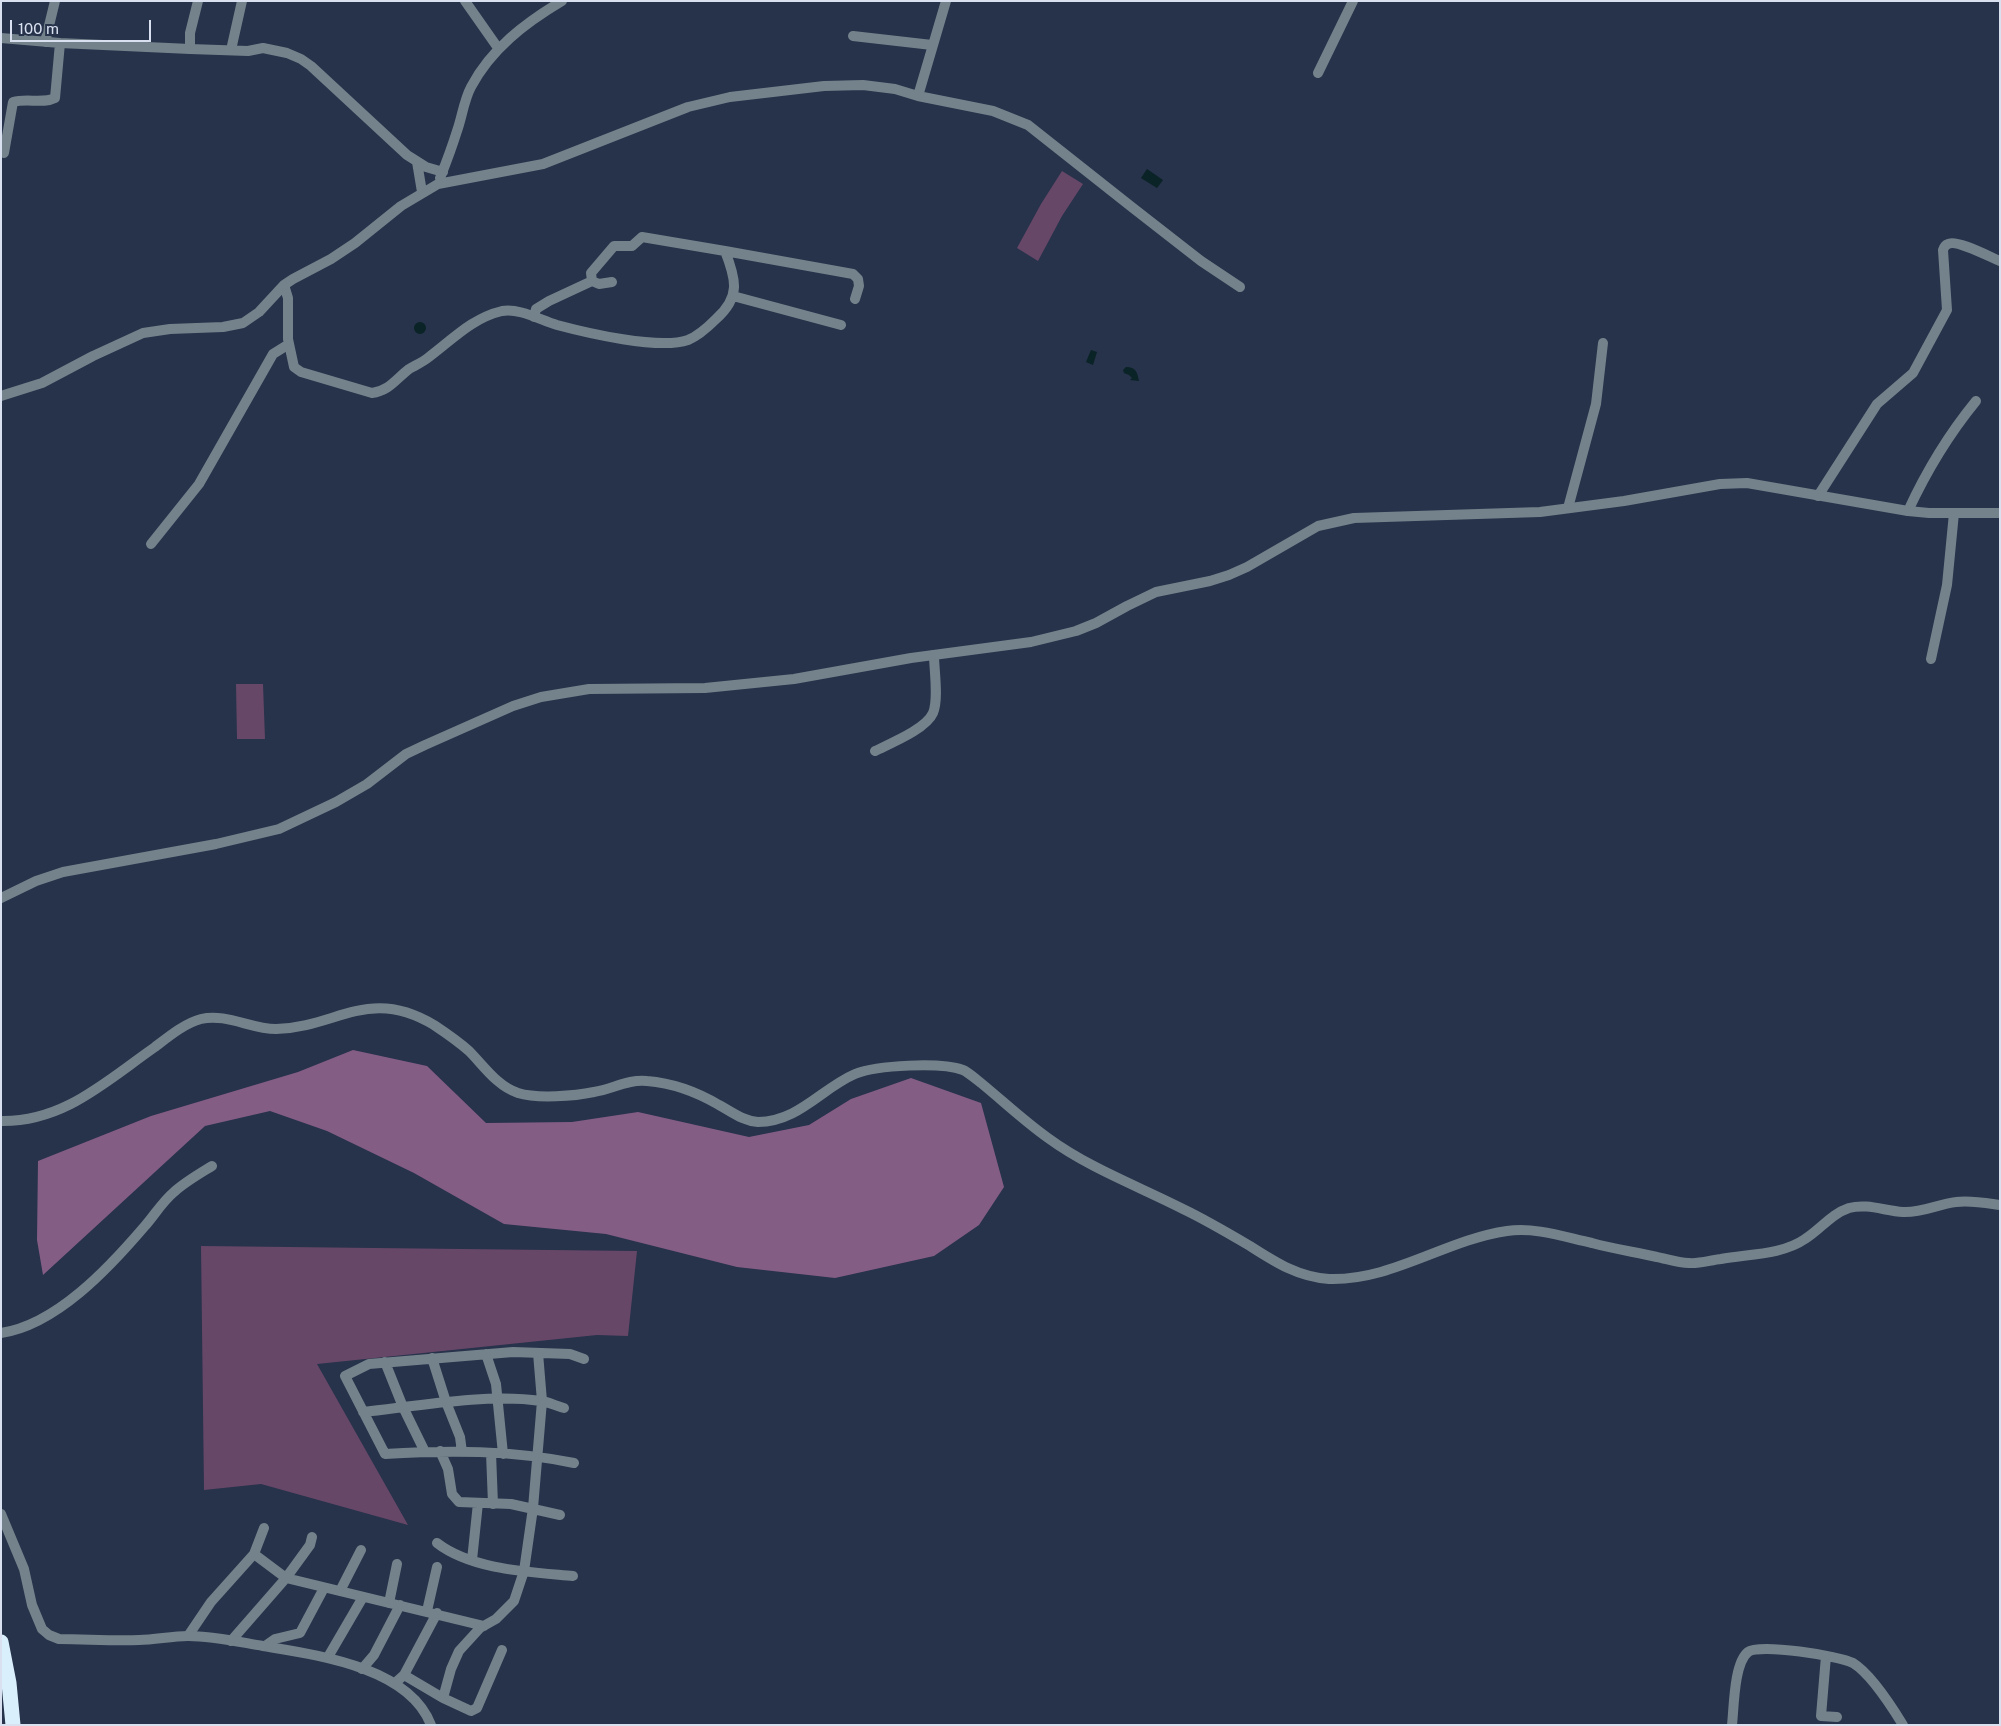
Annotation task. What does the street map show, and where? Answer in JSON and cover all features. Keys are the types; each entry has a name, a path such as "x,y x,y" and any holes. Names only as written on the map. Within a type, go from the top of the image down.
{"highway":[{"path":"1,1642 9,1683 13,1725"}],"street":[{"path":"44,42 55,1"},
{"path":"190,49 190,33 198,1"},
{"path":"231,50 242,1"},
{"path":"465,1 498,48"},
{"path":"438,184 470,88 483,67 498,48 531,20 562,1"},
{"path":"918,96 946,1"},
{"path":"1318,73 1353,1"},
{"path":"853,36 932,45"},
{"path":"1,38 60,43 190,49 269,49 287,53 301,59 407,155 426,167 443,172"},
{"path":"4,152 13,102 22,100 50,101 55,98 60,43"},
{"path":"1,396 42,383 93,356 143,333 170,329 223,327 242,323 259,312 284,285 306,271 331,259 422,192 438,184 542,164 688,107 730,97 824,86 863,85 894,89 918,96 993,111 1028,125 1201,261 1240,287"},
{"path":"418,162 422,192"},
{"path":"592,281 591,273 614,246 632,246 642,237 853,274 858,279 859,286 855,299"},
{"path":"1818,496 1877,404 1913,373 1947,310 1943,250 1946,244 1950,242 1959,244 2000,261"},
{"path":"284,285 288,298 289,344 294,367 301,372 364,392 380,392 393,385 409,370 474,323 503,311 513,311 557,325 607,336 669,343 688,340 719,316 734,296 734,275 725,251"},
{"path":"534,317 536,309 592,281 599,284 612,282"},
{"path":"734,296 841,325"},
{"path":"1568,508 1596,404 1603,343"},
{"path":"151,544 199,484 273,354 289,344"},
{"path":"1908,511 1919,486 1953,429 1976,401"},
{"path":"1,898 36,880 63,872 216,844 279,829 336,802 367,784 406,754 425,744 513,706 541,697 589,689 706,688 784,680 934,655 1031,642 1076,631 1096,623 1135,601 1156,592 1210,581 1229,575 1247,567 1302,534 1335,521 1354,518 1464,516 1540,512 1740,483 1763,484 1818,496 1908,511 2000,513"},
{"path":"1931,659 1947,585 1954,513"},
{"path":"875,751 920,727 933,712 935,703 934,655"},
{"path":"1,1122 30,1120 59,1111 85,1097 161,1042 199,1020 209,1018 228,1019 264,1028 282,1028 350,1012 373,1008 396,1008 431,1024 466,1049 487,1072 503,1085 519,1093 541,1096 586,1094 637,1080 652,1081 677,1086 696,1093 737,1116 755,1122 772,1120 807,1106 857,1073 911,1066 936,1066 965,1070 1035,1129 1080,1159 1213,1225 1281,1266 1302,1274 1324,1279 1387,1272 1462,1242 1507,1231 1538,1231 1566,1235 1587,1242 1689,1263 1771,1252 1801,1242 1834,1214 1857,1206 1906,1212 1922,1211 1957,1202 2000,1205"},
{"path":"1,1333 14,1331 45,1318 81,1291 114,1260 172,1193 212,1166"},
{"path":"443,1698 451,1669 459,1651 475,1632 505,1612 514,1601 524,1571 533,1508 542,1401 538,1353"},
{"path":"486,1354 496,1384 503,1454"},
{"path":"574,1463 536,1456 491,1453 440,1451 385,1454 345,1376 368,1364 486,1354 570,1354 584,1359"},
{"path":"432,1358 446,1402 460,1437 462,1452"},
{"path":"385,1362 403,1407 425,1452"},
{"path":"363,1412 446,1402 498,1399 542,1401 564,1408"},
{"path":"440,1451 448,1469 452,1494 459,1502 511,1504 560,1516"},
{"path":"491,1453 493,1504"},
{"path":"472,1560 478,1503"},
{"path":"1,1514 24,1569 32,1605 42,1629 49,1635 59,1639 137,1640 188,1636 319,1654 395,1683 419,1703 431,1725"},
{"path":"188,1636 211,1602 254,1554 264,1528"},
{"path":"231,1641 286,1578 310,1545 312,1537"},
{"path":"437,1544 444,1549 494,1567 573,1576"},
{"path":"340,1591 360,1550"},
{"path":"254,1554 286,1578 484,1626"},
{"path":"388,1603 397,1564"},
{"path":"395,1683 404,1675 432,1612 437,1567"},
{"path":"265,1646 275,1639 300,1632 324,1588"},
{"path":"328,1657 363,1597"},
{"path":"362,1669 374,1655 400,1606"},
{"path":"1732,1725 1738,1672 1742,1660 1749,1651 1759,1648 1773,1648 1826,1656 1853,1664 1866,1675 1903,1725"},
{"path":"404,1675 443,1698 472,1711 477,1708 502,1650"},
{"path":"1826,1656 1821,1716 1837,1717"}],"shaded area":[{"path":"1147,169 1163,180 1157,188 1141,178"},
{"path":"1062,171 1083,184 1062,216 1038,261 1017,248"},
{"path":"418,322 422,322 426,328 422,334 418,334 414,330 414,326"},
{"path":"1091,350 1097,352 1093,365 1086,362"},
{"path":"1126,367 1136,371 1139,381 1130,380 1132,378 1124,373 1123,370"},
{"path":"236,684 263,684 265,739 237,739"},
{"path":"353,1050 427,1066 486,1123 572,1122 638,1112 749,1137 809,1125 851,1099 911,1078 981,1103 1004,1187 979,1225 934,1256 835,1278 737,1267 606,1234 504,1224 414,1173 327,1131 270,1111 205,1126 43,1275 37,1240 38,1161 151,1116 298,1072"},
{"path":"201,1246 637,1251 628,1336 597,1335 317,1364 408,1525 261,1484 204,1490"}]}
